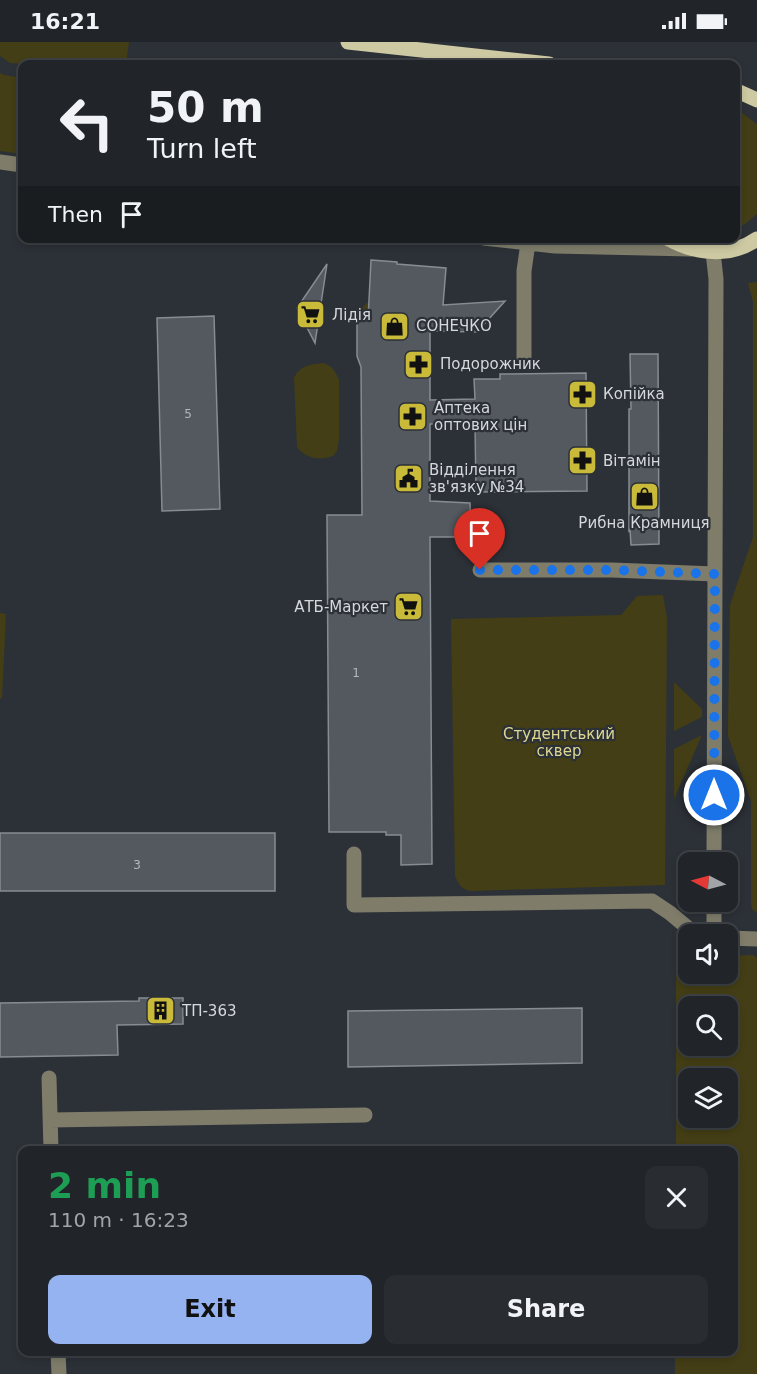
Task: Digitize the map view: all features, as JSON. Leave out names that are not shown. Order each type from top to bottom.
[{"type":"main road","points":[[348,42],[495,60]]},
{"type":"main road","points":[[740,89],[757,89]]},
{"type":"main road","points":[[740,92],[757,100]]},
{"type":"main road","points":[[678,243],[691,249],[713,252],[739,248],[757,238]]},
{"type":"street","points":[[0,162],[18,164]]},
{"type":"street","points":[[524,360],[524,271],[528,243],[555,246],[691,249]]},
{"type":"street","points":[[713,252],[716,279],[714,852]]},
{"type":"street","points":[[480,570],[612,570],[715,574]]},
{"type":"street","points":[[354,854],[354,905],[652,901],[683,924]]},
{"type":"street","points":[[738,938],[757,939]]},
{"type":"street","points":[[49,1078],[51,1146]]},
{"type":"street","points":[[51,1120],[365,1115]]},
{"type":"street","points":[[58,1356],[59,1374]]},
{"type":"green space","points":[[0,42],[129,42],[127,60],[18,60],[18,64],[10,63],[0,56]]},
{"type":"green space","points":[[0,73],[18,77],[18,153],[0,151]]},
{"type":"green space","points":[[740,111],[757,124],[757,214],[740,226]]},
{"type":"green space","points":[[757,282],[757,913],[752,909],[751,904],[751,801],[728,736],[728,727],[730,605],[753,537],[753,302],[748,283]]},
{"type":"green space","points":[[379,293],[372,317],[361,321],[356,319],[359,310]]},
{"type":"green space","points":[[323,363],[333,369],[339,380],[339,439],[337,451],[333,456],[318,458],[304,454],[297,447],[294,378],[302,368]]},
{"type":"green space","name":"Студентський сквер","points":[[663,595],[667,618],[665,885],[470,891],[464,889],[455,876],[451,619],[621,615],[637,596]]},
{"type":"green space","points":[[0,613],[6,614],[2,699],[0,698]]},
{"type":"green space","points":[[674,682],[702,709],[702,717],[674,731]]},
{"type":"green space","points":[[702,735],[674,799],[674,749]]},
{"type":"green space","points":[[753,955],[757,958],[757,1374],[675,1374],[675,1356],[738,1356],[738,1146],[676,1146],[676,957],[678,957],[678,984],[738,984],[738,956]]},
{"type":"building","points":[[371,260],[446,268],[443,305],[505,301],[477,332],[430,331],[430,400],[475,399],[474,379],[500,379],[500,374],[586,373],[587,491],[476,492],[475,424],[430,424],[430,501],[470,503],[471,537],[430,537],[432,864],[401,865],[401,835],[386,835],[386,832],[329,832],[327,515],[362,515],[361,367],[357,356],[357,320],[368,320]]},
{"type":"building","name":"Лідія","points":[[327,264],[315,343],[297,308]]},
{"type":"building","points":[[214,316],[220,509],[162,511],[157,318]]},
{"type":"building","points":[[630,354],[658,354],[659,544],[631,545],[629,531]]},
{"type":"building","points":[[0,833],[275,833],[275,891],[0,891]]},
{"type":"building","points":[[139,998],[183,998],[183,1024],[117,1025],[118,1055],[0,1057],[0,1003],[139,1001]]},
{"type":"building","points":[[582,1008],[582,1063],[348,1067],[348,1011]]},
{"type":"place","name":"Лідія","points":[[311,315]]},
{"type":"place","name":"СОНЕЧКО","points":[[395,326]]},
{"type":"place","name":"Подорожник","points":[[419,364]]},
{"type":"place","name":"Копійка","points":[[582,394]]},
{"type":"place","name":"Аптека оптових цін","points":[[413,417]]},
{"type":"place","name":"Вітамін","points":[[582,461]]},
{"type":"place","name":"Відділення зв'язку №34","points":[[408,479]]},
{"type":"place","name":"Рибна Крамниця","points":[[644,496]]},
{"type":"place","name":"АТБ-Маркет","points":[[409,607]]},
{"type":"place","name":"ТП-363","points":[[161,1011]]},
{"type":"route","points":[[480,570],[612,570],[715,574],[714,795]]}]
